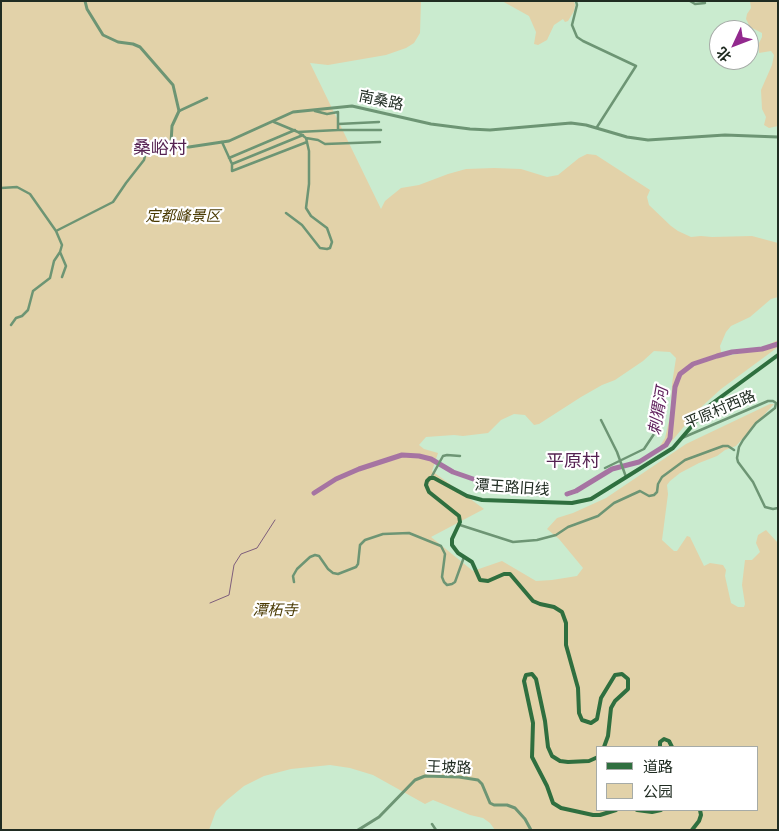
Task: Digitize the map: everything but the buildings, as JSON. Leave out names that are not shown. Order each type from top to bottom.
[{"type":"main road","name":"潭王路旧线","points":[[460,525],[461,520],[458,514],[428,490],[426,482],[430,478],[436,479],[467,496],[482,500],[585,502],[668,452],[710,405],[777,356]]},
{"type":"main road","points":[[460,525],[451,543],[455,551],[474,564],[480,580],[488,581],[504,574],[510,574],[533,600],[554,607],[562,612],[566,623],[566,645],[578,688],[579,713],[582,720],[591,723],[597,719],[601,698],[614,677],[619,673],[627,677],[629,688],[612,706],[608,736],[604,746]]},
{"type":"main road","points":[[596,758],[589,761],[568,762],[560,761],[552,756],[548,747],[545,721],[536,679],[532,674],[526,675],[524,681],[533,723],[532,757],[547,786],[553,803],[561,808],[593,815],[613,811]]},
{"type":"main road","points":[[660,746],[660,742],[664,739],[669,741],[672,746]]},
{"type":"main road","points":[[692,830],[699,821],[700,811]]},
{"type":"street","points":[[56,231],[113,202],[144,160],[151,143],[155,141],[171,143],[172,126],[179,111],[173,85],[140,47],[118,42],[103,35],[87,9],[85,1]]},
{"type":"street","points":[[576,1],[577,5],[572,25],[577,37],[636,66],[597,128]]},
{"type":"street","points":[[690,1],[695,4],[705,3]]},
{"type":"street","points":[[179,111],[207,98]]},
{"type":"street","name":"南桑路","points":[[171,143],[188,147],[229,141],[293,112],[358,106],[449,128],[490,130],[571,123],[627,137],[648,140],[725,135],[778,137]]},
{"type":"street","points":[[314,110],[327,114],[338,112],[338,130]]},
{"type":"street","points":[[274,122],[296,131],[305,138],[309,184],[306,208],[311,216],[329,232],[332,242],[330,248],[327,250],[320,248],[302,225],[286,213]]},
{"type":"street","points":[[338,124],[379,122]]},
{"type":"street","points":[[229,158],[296,131],[381,130]]},
{"type":"street","points":[[222,142],[232,164],[232,171],[305,138]]},
{"type":"street","points":[[232,164],[305,138],[318,140],[325,144],[380,142]]},
{"type":"street","points":[[1,188],[17,187],[30,194],[56,231],[62,246],[54,261],[50,278],[35,289],[28,310],[22,316],[16,318],[11,325]]},
{"type":"street","points":[[60,252],[66,266],[62,277]]},
{"type":"street","points":[[606,468],[644,449],[656,431],[659,399]]},
{"type":"street","name":"平原村西路","points":[[681,439],[768,401],[776,403],[774,408],[756,423],[746,435],[739,447],[737,458],[753,482],[765,507],[769,509],[778,508]]},
{"type":"street","points":[[601,420],[617,452],[626,477]]},
{"type":"street","points":[[460,525],[513,542],[536,540],[556,535],[568,527],[598,516],[614,503],[640,491],[646,496],[654,495],[657,492],[658,484],[662,477],[685,460],[724,446],[734,450]]},
{"type":"street","points":[[432,476],[443,456],[460,456]]},
{"type":"street","points":[[294,582],[293,576],[297,569],[315,555],[319,556],[333,573],[338,574],[356,567],[360,546],[365,540],[383,534],[409,533],[441,546],[445,554],[442,578],[447,585],[455,582],[464,557]]},
{"type":"street","name":"王坡路","points":[[358,830],[379,817],[401,792],[415,780],[424,776],[440,776],[478,780],[482,784],[490,803],[496,806],[507,805],[515,808],[525,819],[531,830]]},
{"type":"street","points":[[432,824],[436,830]]},
{"type":"green space","points":[[1,1],[421,1],[420,33],[414,43],[406,48],[386,55],[328,65],[310,63],[381,209],[385,201],[401,188],[419,185],[466,169],[521,169],[547,177],[558,175],[587,154],[596,155],[650,190],[647,197],[649,205],[678,231],[691,237],[752,236],[778,243],[778,297],[771,299],[750,317],[731,326],[720,346],[722,357],[757,350],[778,340],[778,347],[721,389],[697,411],[666,448],[662,449],[660,446],[665,438],[671,412],[672,384],[676,358],[670,352],[654,351],[615,380],[581,397],[539,424],[534,425],[525,415],[514,414],[501,420],[488,433],[426,437],[419,445],[424,449],[438,453],[432,471],[484,509],[431,537],[473,571],[502,561],[536,581],[552,580],[577,576],[583,568],[559,539],[547,529],[557,518],[606,498],[686,444],[770,404],[774,404],[736,446],[680,473],[670,481],[667,485],[668,494],[662,540],[674,551],[677,551],[687,536],[690,537],[704,566],[710,563],[723,565],[726,570],[725,576],[731,603],[738,607],[744,607],[745,604],[742,585],[745,560],[752,560],[760,552],[756,543],[758,535],[766,530],[778,543],[778,830],[495,830],[483,818],[470,815],[433,800],[425,804],[373,775],[350,768],[330,765],[291,769],[264,776],[244,786],[216,811],[209,830],[1,830]]},
{"type":"green space","points":[[502,1],[574,1],[575,5],[568,21],[565,22],[563,19],[554,25],[547,40],[538,45],[534,44],[536,32],[529,16]]},
{"type":"green space","points":[[750,1],[778,1],[778,126],[769,128],[764,125],[766,117],[762,109],[761,90],[772,65],[774,55],[771,51],[759,53],[762,33],[759,32],[759,20],[746,19],[751,8]]},
{"type":"waterway","name":"刺猬河","points":[[567,494],[576,491],[612,469],[639,462],[666,445],[670,438],[675,387],[680,374],[693,364],[732,352],[762,349],[778,344]]},
{"type":"waterway","name":"刺猬河","points":[[314,493],[336,479],[359,469],[402,455],[431,459],[453,472],[503,489],[518,490]]},
{"type":"waterway","points":[[210,603],[229,595],[234,565],[241,554],[257,548],[275,520]]},
{"type":"district","name":"桑峪村","points":[[160,149]]},
{"type":"district","name":"平原村","points":[[573,462]]},
{"type":"park label","name":"定都峰景区","points":[[183,217]]},
{"type":"park label","name":"潭柘寺","points":[[275,611]]}]
